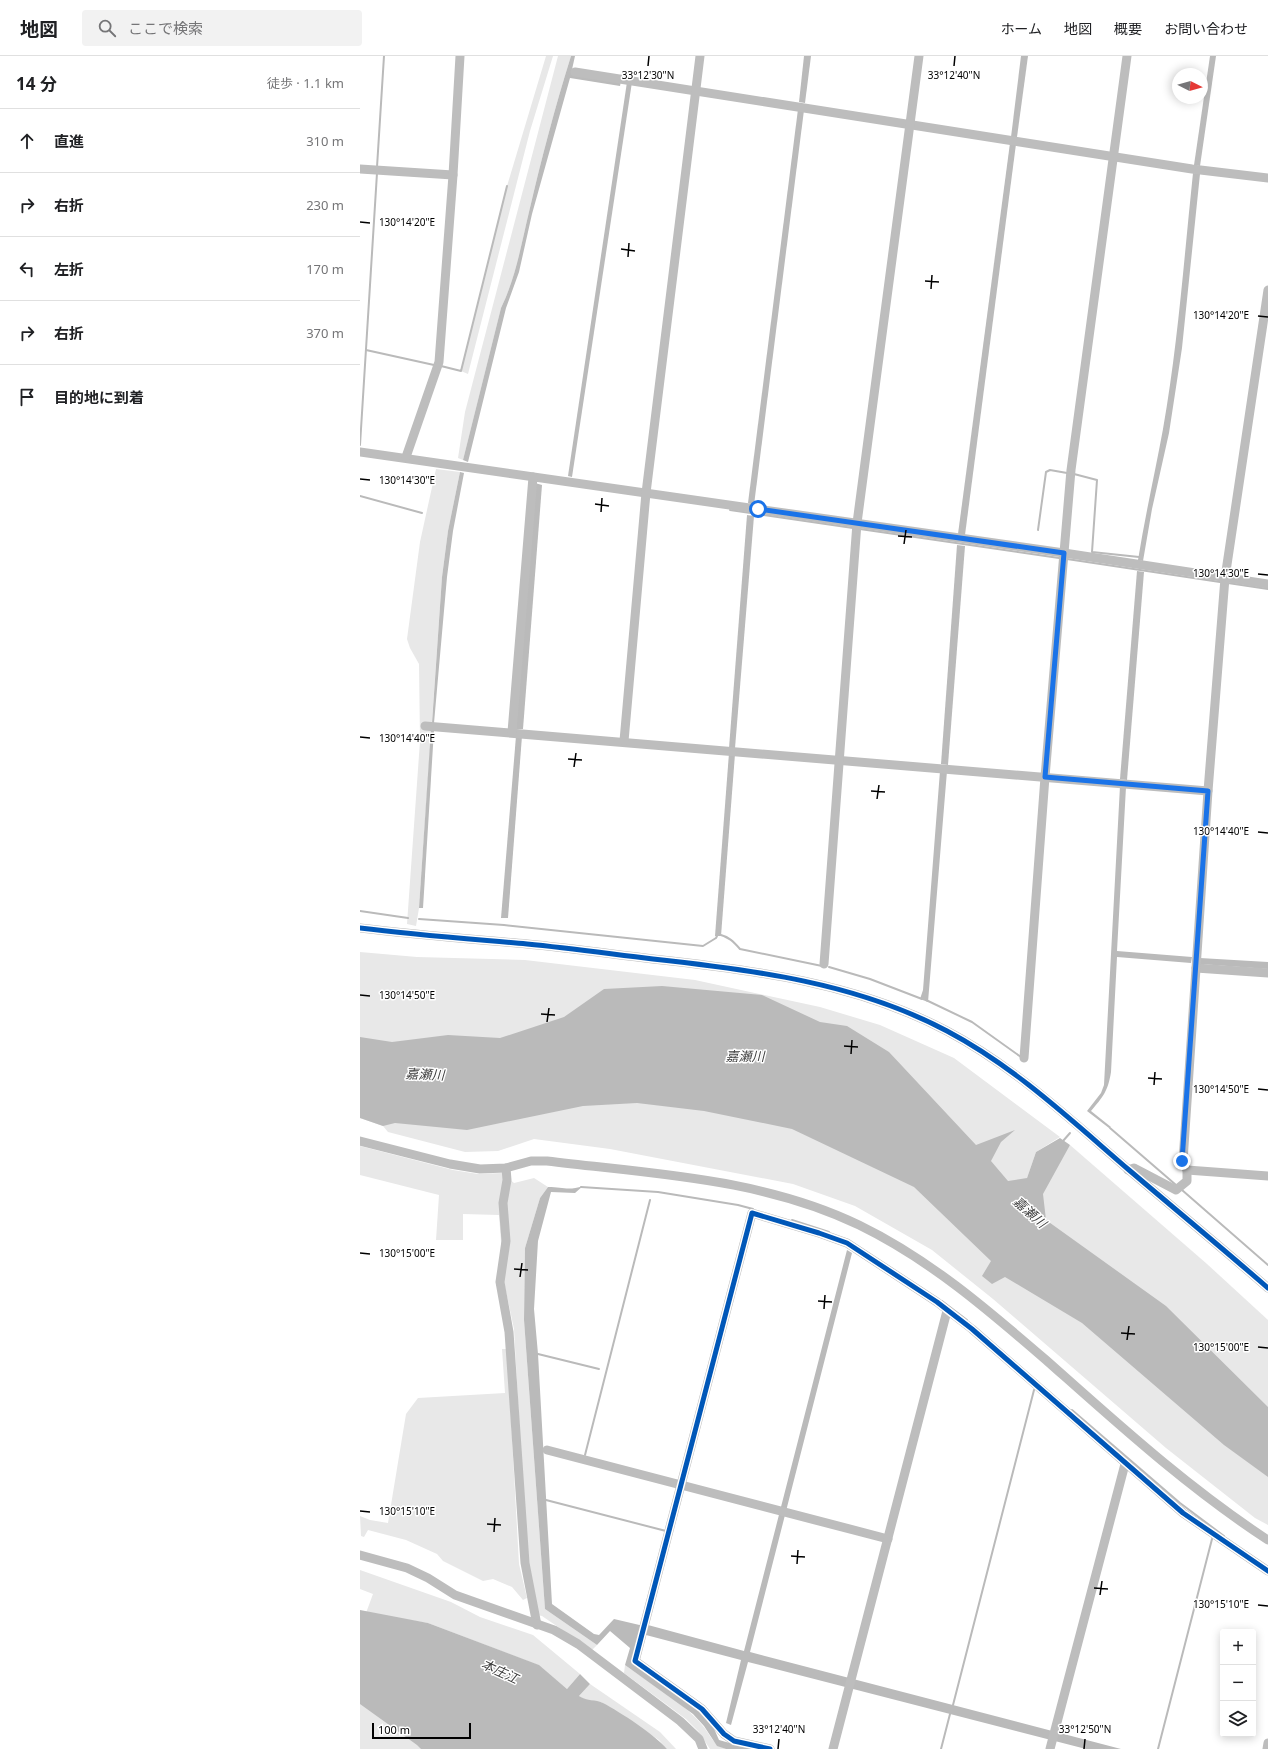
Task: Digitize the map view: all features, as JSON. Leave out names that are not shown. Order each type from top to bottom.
[{"type":"street","points":[[406,457],[439,362],[460,56]]},
{"type":"street","points":[[624,741],[646,493],[700,56]]},
{"type":"street","points":[[824,964],[857,523],[919,56]]},
{"type":"street","points":[[1024,1058],[1045,777],[1074,447],[1127,56]]},
{"type":"street","points":[[575,72],[1113,155],[1192,169],[1268,178]]},
{"type":"street","points":[[360,169],[453,175]]},
{"type":"street","points":[[1128,1170],[1134,1168],[1176,1190],[1187,1181],[1187,1170],[1182,1161],[1208,791],[1225,578],[1268,290]]},
{"type":"street","points":[[360,452],[406,457],[468,468],[1064,553],[1268,584]]},
{"type":"street","points":[[512,732],[533,477]]},
{"type":"street","points":[[425,726],[624,741],[1208,791]]},
{"type":"street","points":[[360,928],[413,935],[530,945],[692,963],[795,979],[855,993],[886,1004],[922,1019],[974,1047],[1019,1078],[1063,1113],[1268,1288]]},
{"type":"street","points":[[1196,968],[1268,973]]},
{"type":"street","points":[[360,1141],[450,1164],[480,1169],[506,1168],[531,1161],[547,1161],[707,1180],[790,1198],[858,1225],[898,1246],[961,1288],[1137,1440],[1194,1487],[1268,1540]]},
{"type":"street","points":[[506,1168],[507,1180],[503,1203],[506,1241],[500,1282],[509,1332],[525,1563],[537,1625]]},
{"type":"street","points":[[1187,1170],[1268,1176]]},
{"type":"street","points":[[770,1749],[734,1741],[724,1734],[702,1709],[635,1661],[752,1213],[847,1243],[937,1302],[972,1329],[1183,1513],[1268,1571]]},
{"type":"street","points":[[833,1749],[947,1310]]},
{"type":"street","points":[[547,1450],[888,1539]]},
{"type":"street","points":[[1051,1746],[1125,1464]]},
{"type":"street","points":[[360,1555],[407,1568],[428,1578],[455,1595],[554,1630],[578,1644],[680,1721],[699,1739],[703,1749]]},
{"type":"street","points":[[1266,1749],[1268,1743]]},
{"type":"shaded area","points":[[546,56],[553,56],[530,131],[468,374],[461,371],[507,186]]},
{"type":"shaded area","points":[[558,56],[571,56],[543,153],[521,249],[511,285],[501,308],[463,460],[458,458],[465,412]]},
{"type":"shaded area","points":[[436,469],[460,472],[448,531],[442,577],[419,908],[416,926],[407,924],[420,741],[419,664],[407,639],[420,542]]},
{"type":"shaded area","points":[[360,952],[417,957],[525,960],[695,980],[820,1007],[880,1025],[954,1058],[1060,1137],[1036,1152],[1027,1178],[1008,1191],[974,1153],[564,1035],[360,1058]]},
{"type":"shaded area","points":[[762,1057],[1011,1266],[1268,1467],[1268,1525],[1255,1518],[1166,1448],[993,1299],[932,1250],[855,1206],[793,1184],[610,1149],[534,1139],[498,1151],[465,1152],[388,1132],[383,1126],[360,1118],[360,1109]]},
{"type":"shaded area","points":[[1070,1145],[1207,1264],[1268,1320],[1268,1416],[1035,1218],[1037,1197],[1060,1155]]},
{"type":"shaded area","points":[[360,1146],[453,1170],[478,1174],[502,1173],[514,1183],[534,1178],[548,1187],[540,1198],[525,1248],[524,1320],[545,1609],[597,1645],[592,1650],[542,1616],[537,1615],[527,1561],[514,1329],[504,1282],[499,1215],[463,1214],[463,1240],[436,1240],[439,1195],[360,1175]]},
{"type":"shaded area","points":[[502,1349],[507,1349],[519,1564],[527,1598],[523,1600],[512,1587],[493,1579],[483,1581],[443,1561],[437,1554],[406,1540],[368,1530],[364,1537],[361,1536],[360,1516],[370,1520],[388,1523],[406,1414],[418,1398],[505,1393]]},
{"type":"shaded area","points":[[360,1570],[451,1602],[480,1617],[533,1635],[580,1674],[567,1689],[538,1665],[428,1623],[366,1613],[373,1594],[360,1589]]},
{"type":"shaded area","points":[[625,1665],[687,1710],[696,1718],[718,1745],[726,1749],[710,1749],[698,1731],[686,1719],[624,1673]]},
{"type":"shaded area","points":[[590,1684],[660,1732],[676,1749],[667,1749],[659,1740],[601,1702],[586,1700],[579,1696]]},
{"type":"shaded area","points":[[360,1688],[425,1749],[360,1749]]},
{"type":"water","points":[[571,56],[575,56],[571,74],[621,81],[620,86],[570,78],[532,214],[519,272],[506,308],[468,462],[463,460],[501,308],[511,285],[521,249],[543,153]]},
{"type":"water","points":[[804,56],[811,56],[805,103],[799,102]]},
{"type":"water","points":[[1021,56],[1028,56],[1017,137],[1011,137]]},
{"type":"water","points":[[1210,56],[1216,56],[1200,166],[1194,165],[1203,104],[1208,104],[1208,70]]},
{"type":"water","points":[[627,82],[632,82],[572,477],[568,476]]},
{"type":"water","points":[[798,109],[804,110],[754,505],[748,503]]},
{"type":"water","points":[[1010,143],[1016,144],[965,535],[958,534]]},
{"type":"water","points":[[1193,173],[1200,174],[1182,348],[1169,433],[1152,509],[1143,561],[1138,560],[1168,397],[1177,333]]},
{"type":"water","points":[[460,472],[464,473],[453,531],[447,577],[434,723],[432,723],[442,577],[448,531]]},
{"type":"water","points":[[535,483],[542,485],[523,729],[516,729]]},
{"type":"water","points":[[747,515],[754,516],[735,748],[729,748]]},
{"type":"water","points":[[957,545],[965,546],[948,765],[941,764]]},
{"type":"water","points":[[1137,571],[1144,572],[1127,780],[1120,779]]},
{"type":"water","points":[[431,729],[434,730],[423,908],[419,908]]},
{"type":"water","points":[[516,736],[522,736],[508,918],[501,918]]},
{"type":"water","points":[[729,753],[735,754],[721,936],[715,936]]},
{"type":"water","points":[[940,771],[947,771],[928,1002],[920,999],[923,990]]},
{"type":"water","points":[[1120,786],[1126,787],[1117,951],[1192,957],[1191,963],[1117,957],[1111,1072],[1104,1093],[1099,1102],[1091,1111],[1111,1127],[1109,1128],[1087,1111],[1101,1093],[1104,1085]]},
{"type":"water","points":[[1200,958],[1268,962],[1268,969],[1200,964]]},
{"type":"water","name":"嘉瀬川","points":[[662,986],[762,995],[820,1022],[847,1026],[889,1052],[976,1145],[1015,1130],[1001,1142],[991,1161],[1008,1181],[1027,1178],[1036,1152],[1060,1138],[1070,1145],[1043,1194],[1046,1220],[1166,1306],[1268,1407],[1268,1477],[1224,1445],[1082,1323],[1005,1277],[992,1284],[982,1276],[991,1261],[914,1187],[792,1129],[704,1111],[637,1103],[583,1106],[467,1130],[395,1123],[383,1126],[360,1118],[360,1037],[392,1042],[448,1035],[500,1038],[564,1017],[604,989]]},
{"type":"water","points":[[583,1186],[575,1193],[551,1192],[538,1241],[534,1309],[538,1354],[552,1604],[594,1634],[599,1635],[614,1619],[648,1627],[648,1625],[744,1651],[847,1250],[852,1253],[750,1652],[1121,1749],[1086,1749],[748,1662],[731,1725],[726,1723],[741,1660],[646,1635],[631,1661],[696,1709],[712,1724],[719,1740],[751,1749],[726,1749],[717,1746],[704,1726],[693,1714],[625,1665],[630,1648],[610,1631],[597,1645],[545,1609],[524,1320],[525,1248],[540,1198],[548,1187],[569,1189]]},
{"type":"water","name":"本庄江","points":[[360,1610],[428,1623],[539,1665],[567,1689],[580,1674],[590,1684],[579,1696],[603,1703],[618,1712],[646,1730],[667,1749],[421,1749],[360,1704]]},
{"type":"waterway","points":[[377,167],[384,56]]},
{"type":"waterway","points":[[360,445],[377,173]]},
{"type":"waterway","points":[[441,366],[461,371],[507,186]]},
{"type":"waterway","points":[[366,350],[434,365]]},
{"type":"waterway","points":[[1038,530],[1046,472],[1050,470],[1067,473]]},
{"type":"waterway","points":[[1074,474],[1097,480],[1092,552],[1139,557]]},
{"type":"waterway","points":[[360,496],[422,513]]},
{"type":"waterway","points":[[730,510],[853,528]]},
{"type":"waterway","points":[[860,529],[1059,558]]},
{"type":"waterway","points":[[1067,559],[1220,582]]},
{"type":"waterway","points":[[1228,583],[1268,589]]},
{"type":"waterway","points":[[360,911],[408,918]]},
{"type":"waterway","points":[[419,919],[504,925],[703,946],[716,938],[718,934],[725,936],[740,949],[822,966]]},
{"type":"waterway","points":[[829,967],[870,979],[922,999]]},
{"type":"waterway","points":[[926,1000],[972,1022],[1021,1057]]},
{"type":"waterway","points":[[1110,1128],[1176,1185]]},
{"type":"waterway","points":[[1063,1141],[1070,1133]]},
{"type":"waterway","points":[[581,1187],[658,1192],[738,1205],[753,1209]]},
{"type":"waterway","points":[[1182,1190],[1268,1265]]},
{"type":"waterway","points":[[585,1455],[650,1200]]},
{"type":"waterway","points":[[792,1220],[829,1232]]},
{"type":"waterway","points":[[942,1301],[967,1320]]},
{"type":"waterway","points":[[538,1354],[599,1369]]},
{"type":"waterway","points":[[953,1705],[1034,1390]]},
{"type":"waterway","points":[[1072,1410],[1180,1503],[1224,1536]]},
{"type":"waterway","points":[[546,1500],[666,1531]]},
{"type":"waterway","points":[[1158,1749],[1212,1539]]},
{"type":"waterway","points":[[941,1749],[950,1714]]},
{"type":"cycle path","points":[[360,928],[558,947],[729,968],[804,981],[841,990],[877,1001],[913,1015],[972,1045],[1042,1095],[1268,1288]]},
{"type":"cycle path","points":[[770,1749],[734,1741],[724,1734],[702,1709],[635,1661],[752,1213],[847,1243],[937,1302],[972,1329],[1183,1513],[1268,1571]]},
{"type":"route","points":[[758,509],[1064,553],[1045,777],[1208,791],[1182,1161]]}]
